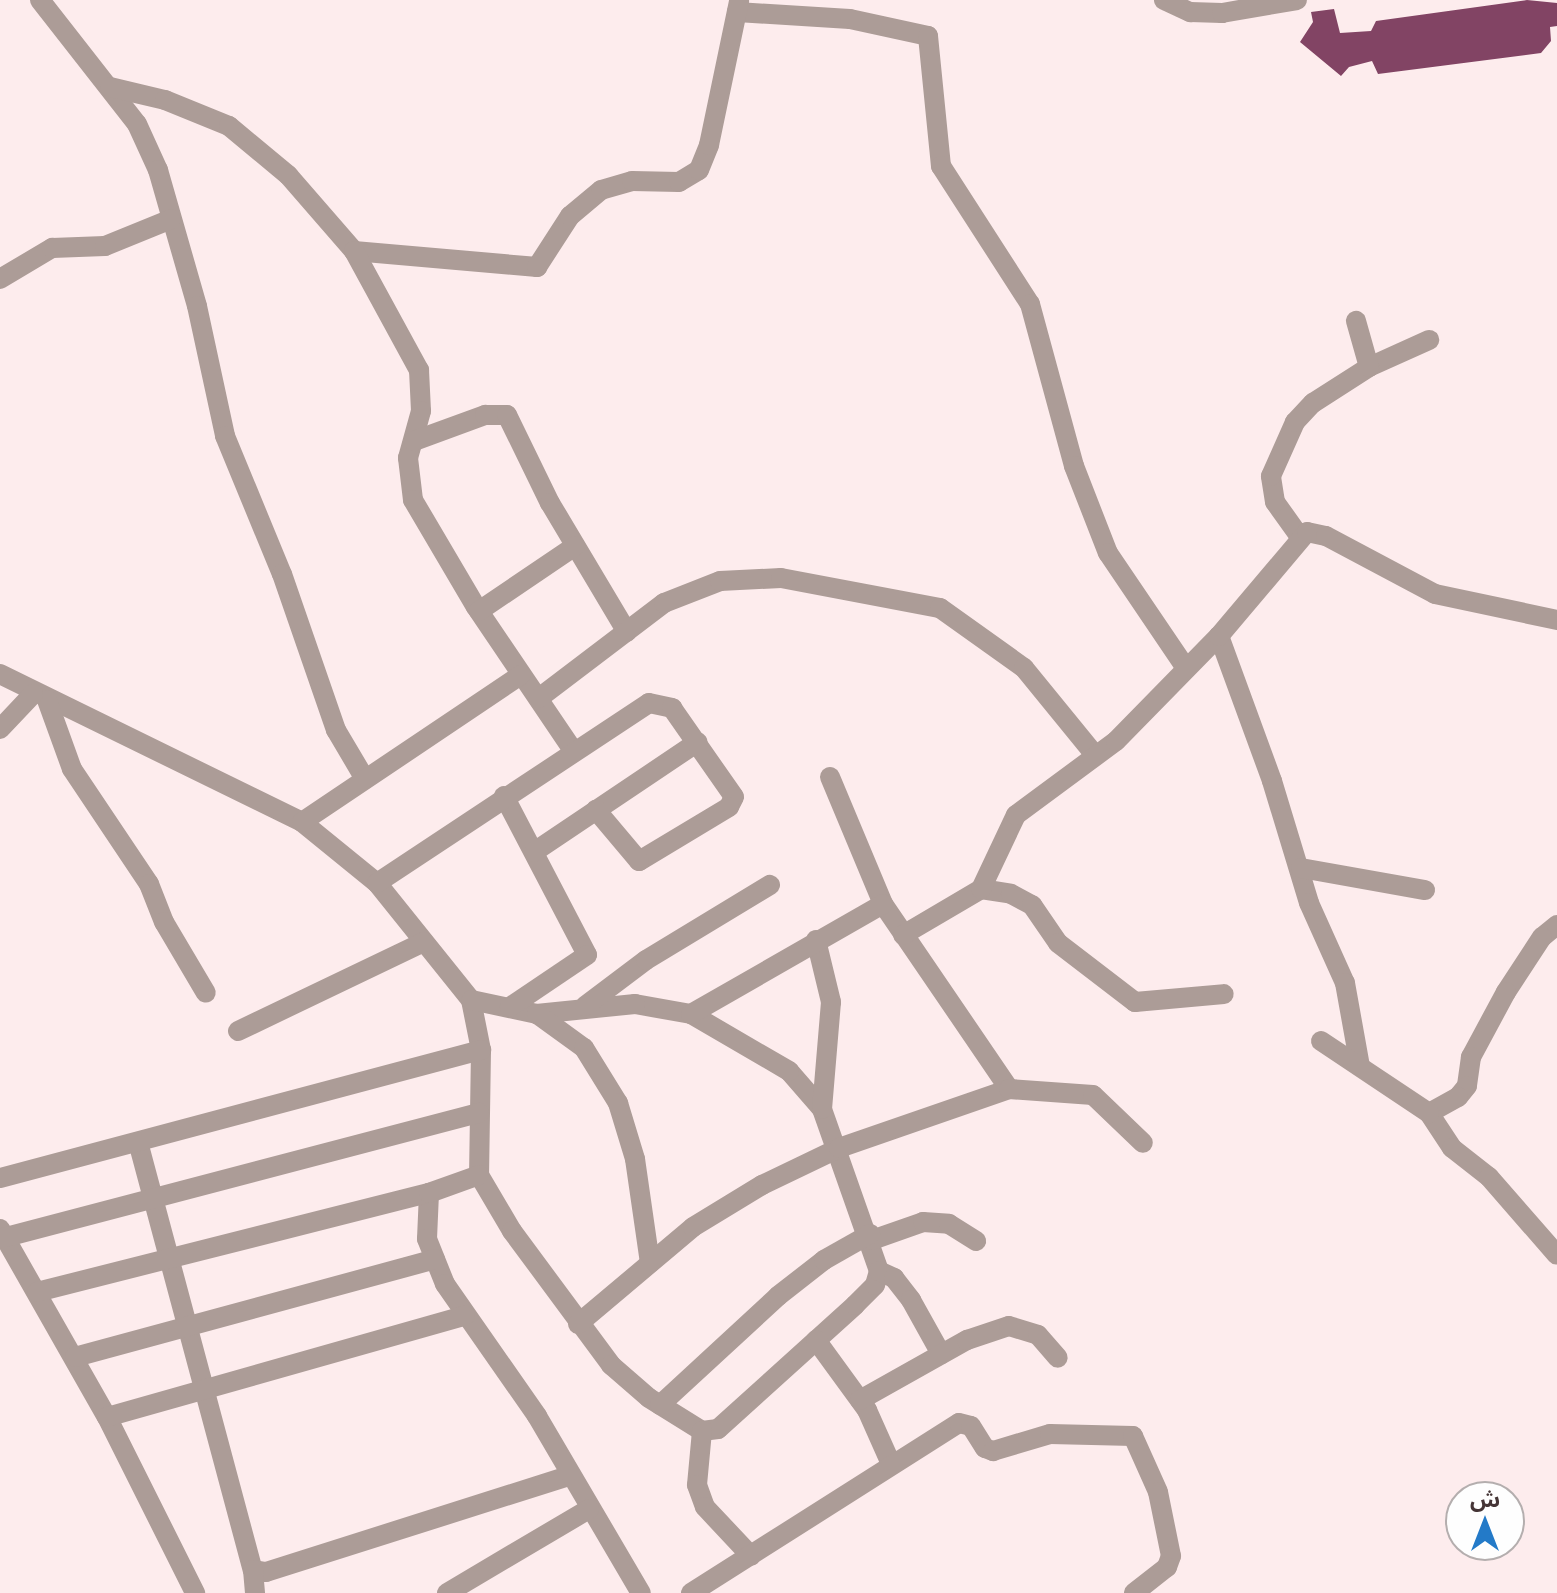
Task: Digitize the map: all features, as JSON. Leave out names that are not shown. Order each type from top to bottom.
[{"type":"street","points":[[40,0],[137,124],[158,170],[225,436],[282,574],[336,730],[365,779]]},
{"type":"street","points":[[1164,0],[1190,12],[1222,13],[1297,0]]},
{"type":"street","points":[[354,251],[541,266],[570,216],[601,190],[632,181],[691,179],[709,145],[738,6],[850,19],[928,36],[941,166],[1030,304],[1074,466],[1108,553],[1186,668]]},
{"type":"street","points":[[110,87],[165,100],[229,126],[288,175],[354,251],[419,370],[421,411],[408,467],[413,500],[479,611],[572,749]]},
{"type":"street","points":[[0,279],[52,248],[105,246],[171,219]]},
{"type":"street","points":[[1356,321],[1369,367]]},
{"type":"street","points":[[1300,537],[1271,491],[1283,443],[1313,403],[1369,367],[1429,340]]},
{"type":"street","points":[[414,441],[485,415],[507,415],[575,546],[627,632]]},
{"type":"street","points":[[903,935],[981,889],[1012,820],[1116,741],[1219,636],[1307,532],[1326,536],[1435,594],[1557,620]]},
{"type":"street","points":[[479,611],[575,546]]},
{"type":"street","points":[[539,698],[664,603],[692,590],[749,578],[825,583],[919,600],[940,608],[1024,668],[1095,755]]},
{"type":"street","points":[[1219,636],[1301,868],[1309,903],[1345,983],[1360,1066]]},
{"type":"street","points":[[0,674],[40,697],[302,822],[377,883],[471,1000],[481,1050],[479,1175],[578,1324],[611,1365],[660,1405],[702,1431],[718,1429],[875,1285],[879,1271],[871,1237],[822,1109],[789,1071],[691,1014],[635,1004],[585,1006],[537,1014]]},
{"type":"street","points":[[302,822],[521,675]]},
{"type":"street","points":[[0,729],[40,697]]},
{"type":"street","points":[[40,697],[72,769],[149,884],[164,922],[206,993]]},
{"type":"street","points":[[377,883],[629,712],[657,702],[672,708],[733,793],[729,807],[639,861],[596,810]]},
{"type":"street","points":[[534,852],[698,742]]},
{"type":"street","points":[[830,777],[883,904],[1009,1089]]},
{"type":"street","points":[[504,796],[584,939],[587,955],[510,1007]]},
{"type":"street","points":[[1301,868],[1425,890]]},
{"type":"street","points":[[585,1006],[646,960],[770,885]]},
{"type":"street","points":[[981,889],[1011,894],[1032,905],[1058,943],[1135,1002],[1224,994]]},
{"type":"street","points":[[691,1014],[883,904]]},
{"type":"street","points":[[1429,1113],[1467,1086],[1471,1057],[1506,992],[1542,937],[1557,925]]},
{"type":"street","points":[[816,940],[831,1002],[822,1109]]},
{"type":"street","points":[[238,1031],[424,942]]},
{"type":"street","points":[[471,1000],[537,1014],[584,1048],[618,1103],[635,1159],[650,1263]]},
{"type":"street","points":[[1321,1041],[1429,1113],[1452,1148],[1489,1177],[1557,1255]]},
{"type":"street","points":[[0,1178],[481,1050]]},
{"type":"street","points":[[578,1324],[693,1227],[839,1148],[1009,1089],[1093,1095],[1143,1143]]},
{"type":"street","points":[[195,1593],[75,1357],[1,1234],[153,1199],[479,1113]]},
{"type":"street","points":[[138,1142],[184,1324],[253,1570],[255,1593]]},
{"type":"street","points":[[37,1292],[429,1193],[479,1175]]},
{"type":"street","points":[[429,1193],[427,1239],[465,1316],[537,1416],[568,1476],[641,1593]]},
{"type":"street","points":[[660,1405],[778,1296],[824,1260],[871,1237],[923,1222],[949,1224],[976,1241]]},
{"type":"street","points":[[75,1357],[184,1324],[435,1259]]},
{"type":"street","points":[[879,1271],[894,1278],[911,1300],[941,1354]]},
{"type":"street","points":[[107,1417],[203,1394],[465,1316]]},
{"type":"street","points":[[860,1400],[967,1340],[1018,1326],[1038,1335],[1058,1358]]},
{"type":"street","points":[[816,1340],[860,1400],[891,1464]]},
{"type":"street","points":[[691,1593],[959,1423],[971,1426],[993,1451],[1050,1434],[1127,1433],[1158,1492],[1171,1556],[1167,1567],[1134,1593]]},
{"type":"street","points":[[702,1431],[697,1485],[705,1507],[751,1556]]},
{"type":"street","points":[[253,1570],[266,1572],[568,1476]]},
{"type":"street","points":[[447,1593],[589,1509]]},
{"type":"building","points":[[1527,0],[1557,3],[1557,26],[1550,27],[1551,41],[1541,53],[1378,74],[1372,61],[1349,67],[1341,76],[1300,42],[1313,22],[1311,12],[1334,9],[1340,33],[1371,31],[1376,21]]}]
